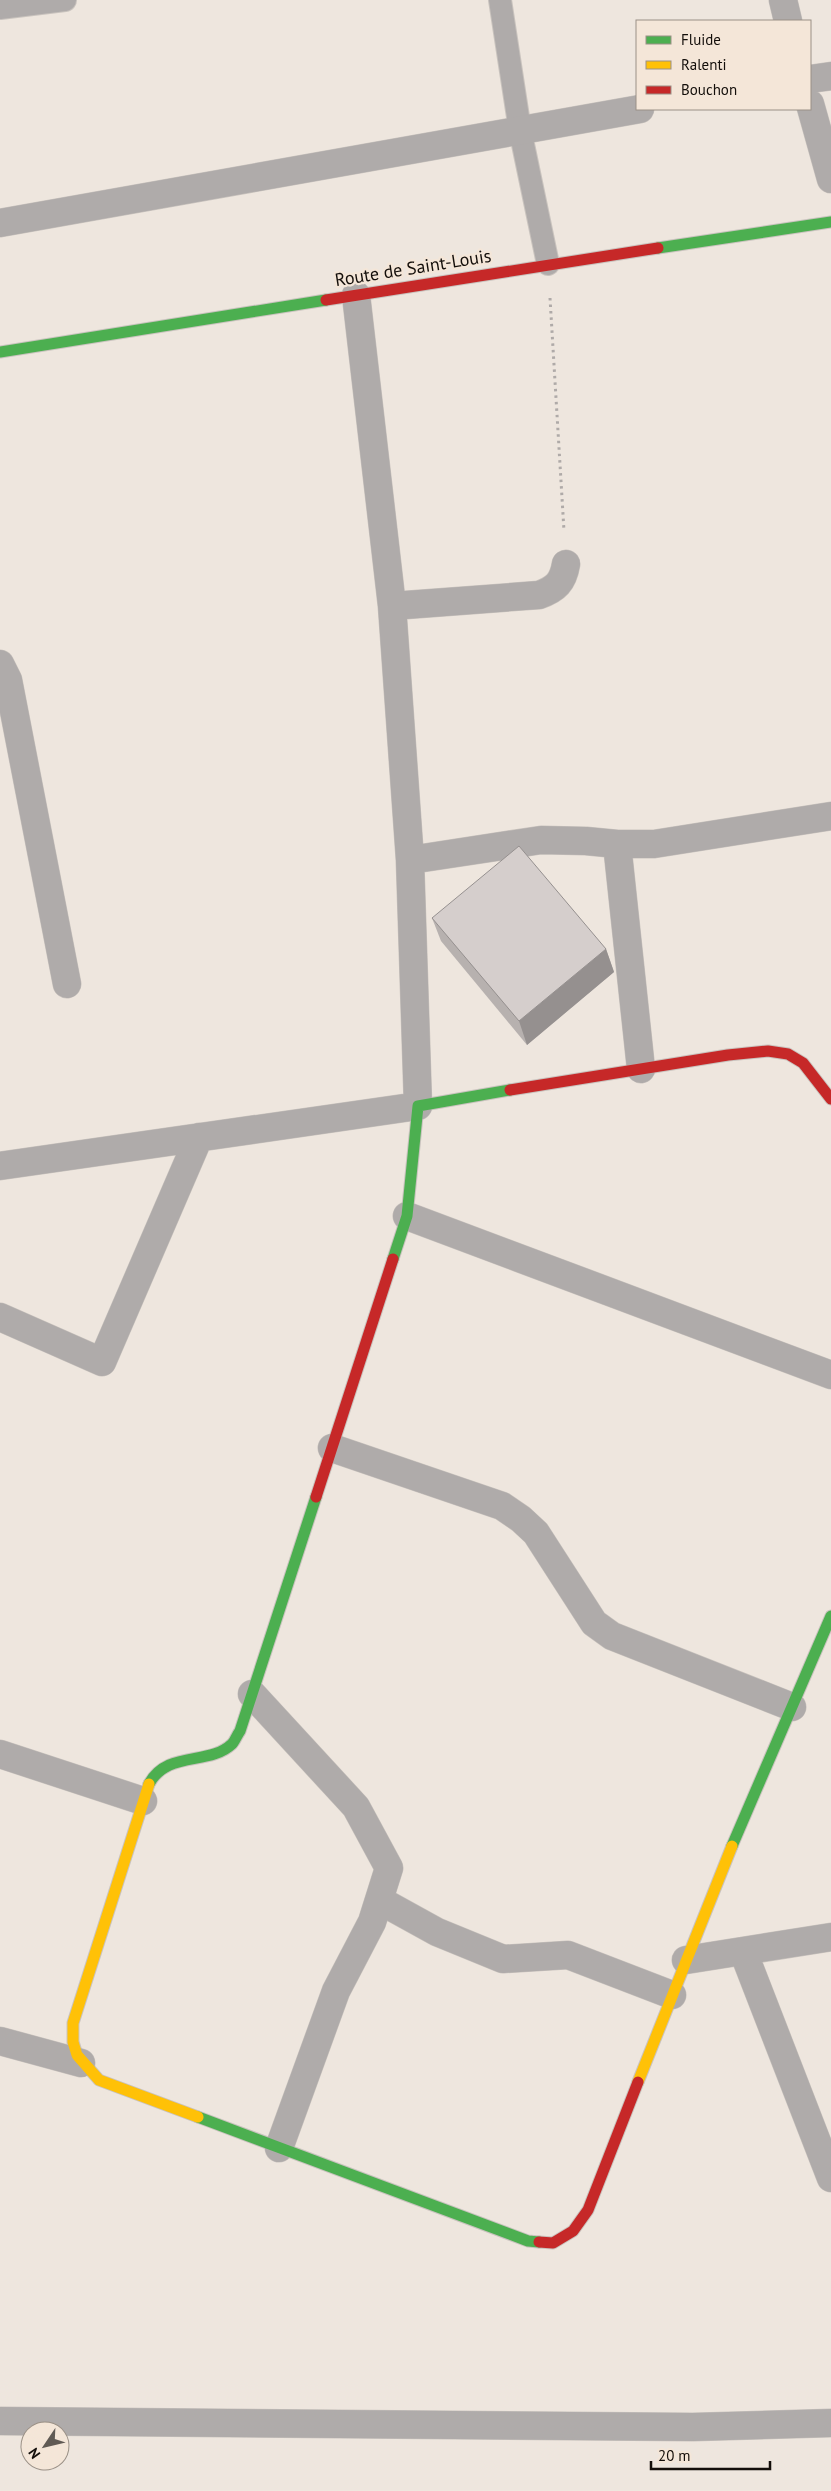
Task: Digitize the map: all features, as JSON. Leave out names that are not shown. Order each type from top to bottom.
[{"type":"main road","name":"Route de Saint-Louis","points":[[0,352],[548,264],[831,222]]},
{"type":"main road","points":[[831,1099],[815,1075],[798,1059],[780,1052],[748,1053],[640,1069],[418,1106],[407,1216],[240,1731],[232,1744],[220,1752],[178,1761],[160,1770],[150,1782],[73,2023],[72,2044],[81,2062],[99,2080],[528,2241],[553,2243],[573,2231],[588,2210],[686,1960],[831,1616]]},
{"type":"street","points":[[783,0],[788,20]]},
{"type":"street","points":[[811,79],[831,76]]},
{"type":"street","points":[[811,108],[831,179]]},
{"type":"street","points":[[0,223],[636,110]]},
{"type":"street","points":[[0,1166],[418,1106],[410,860],[392,606],[356,295]]},
{"type":"street","points":[[392,606],[539,595],[554,590],[564,578],[566,564]]},
{"type":"street","points":[[0,664],[8,680],[67,984]]},
{"type":"street","points":[[410,860],[540,840],[586,840],[617,844],[654,844],[831,816]]},
{"type":"street","points":[[617,844],[640,1069]]},
{"type":"street","points":[[0,1317],[102,1362],[198,1137]]},
{"type":"street","points":[[407,1216],[831,1375]]},
{"type":"street","points":[[332,1448],[502,1506],[521,1519],[536,1533],[594,1622],[612,1636],[792,1707]]},
{"type":"street","points":[[252,1694],[356,1807],[389,1868],[372,1922],[336,1991],[279,2148]]},
{"type":"street","points":[[0,1754],[144,1802]]},
{"type":"street","points":[[379,1900],[437,1932],[503,1959],[568,1955],[672,1995]]},
{"type":"street","points":[[686,1960],[831,1937]]},
{"type":"street","points":[[744,1951],[831,2178]]},
{"type":"street","points":[[0,2040],[81,2062]]},
{"type":"street","points":[[0,2421],[693,2427],[831,2423]]},
{"type":"lane","points":[[0,8],[65,0]]},
{"type":"lane","points":[[500,0],[520,130],[548,264]]},
{"type":"path","points":[[548,264],[566,564]]},
{"type":"building","points":[[519,846],[606,949],[519,1021],[432,918]]},
{"type":"traffic: fast","points":[[658,248],[831,222]]},
{"type":"traffic: fast","points":[[0,352],[326,300]]},
{"type":"traffic: fast","points":[[393,1259],[407,1216],[418,1106],[510,1090]]},
{"type":"traffic: fast","points":[[149,1784],[157,1773],[166,1766],[223,1751],[235,1740],[240,1731],[316,1497]]},
{"type":"traffic: fast","points":[[732,1846],[831,1616]]},
{"type":"traffic: fast","points":[[198,2117],[528,2241],[539,2242]]},
{"type":"traffic: slow","points":[[149,1784],[73,2023],[73,2042],[77,2055],[99,2080],[198,2117]]},
{"type":"traffic: slow","points":[[638,2082],[732,1846]]},
{"type":"traffic: jam","points":[[326,300],[658,248]]},
{"type":"traffic: jam","points":[[510,1090],[728,1055],[768,1051],[788,1054],[803,1063],[831,1099]]},
{"type":"traffic: jam","points":[[316,1497],[393,1259]]},
{"type":"traffic: jam","points":[[539,2242],[553,2243],[573,2231],[588,2210],[638,2082]]}]
